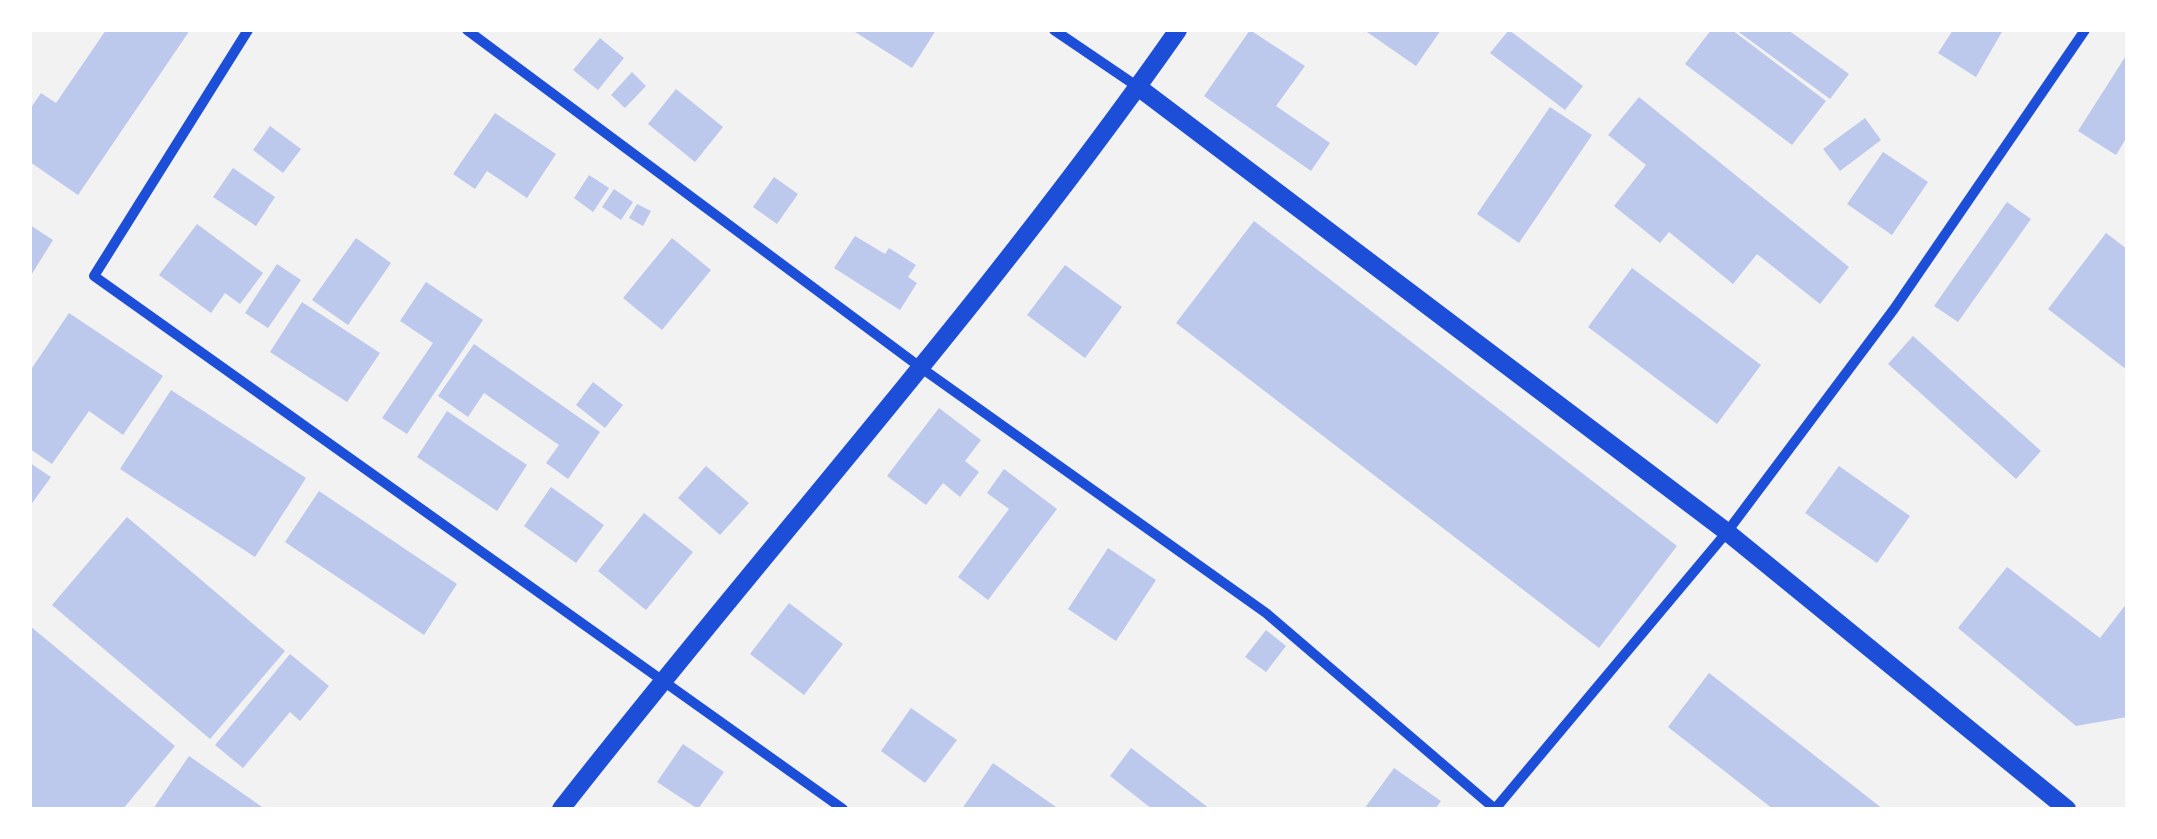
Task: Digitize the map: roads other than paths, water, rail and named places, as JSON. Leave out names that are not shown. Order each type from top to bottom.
[{"type":"street","points":[[248,30],[94,276],[843,809]]},
{"type":"street","points":[[466,30],[920,368],[1266,614],[1495,809],[1727,532],[1894,309],[2084,30]]},
{"type":"street","points":[[1054,30],[1138,87],[1727,532],[2067,809]]},
{"type":"street","points":[[561,809],[663,678],[810,506],[920,368],[1178,30]]}]
